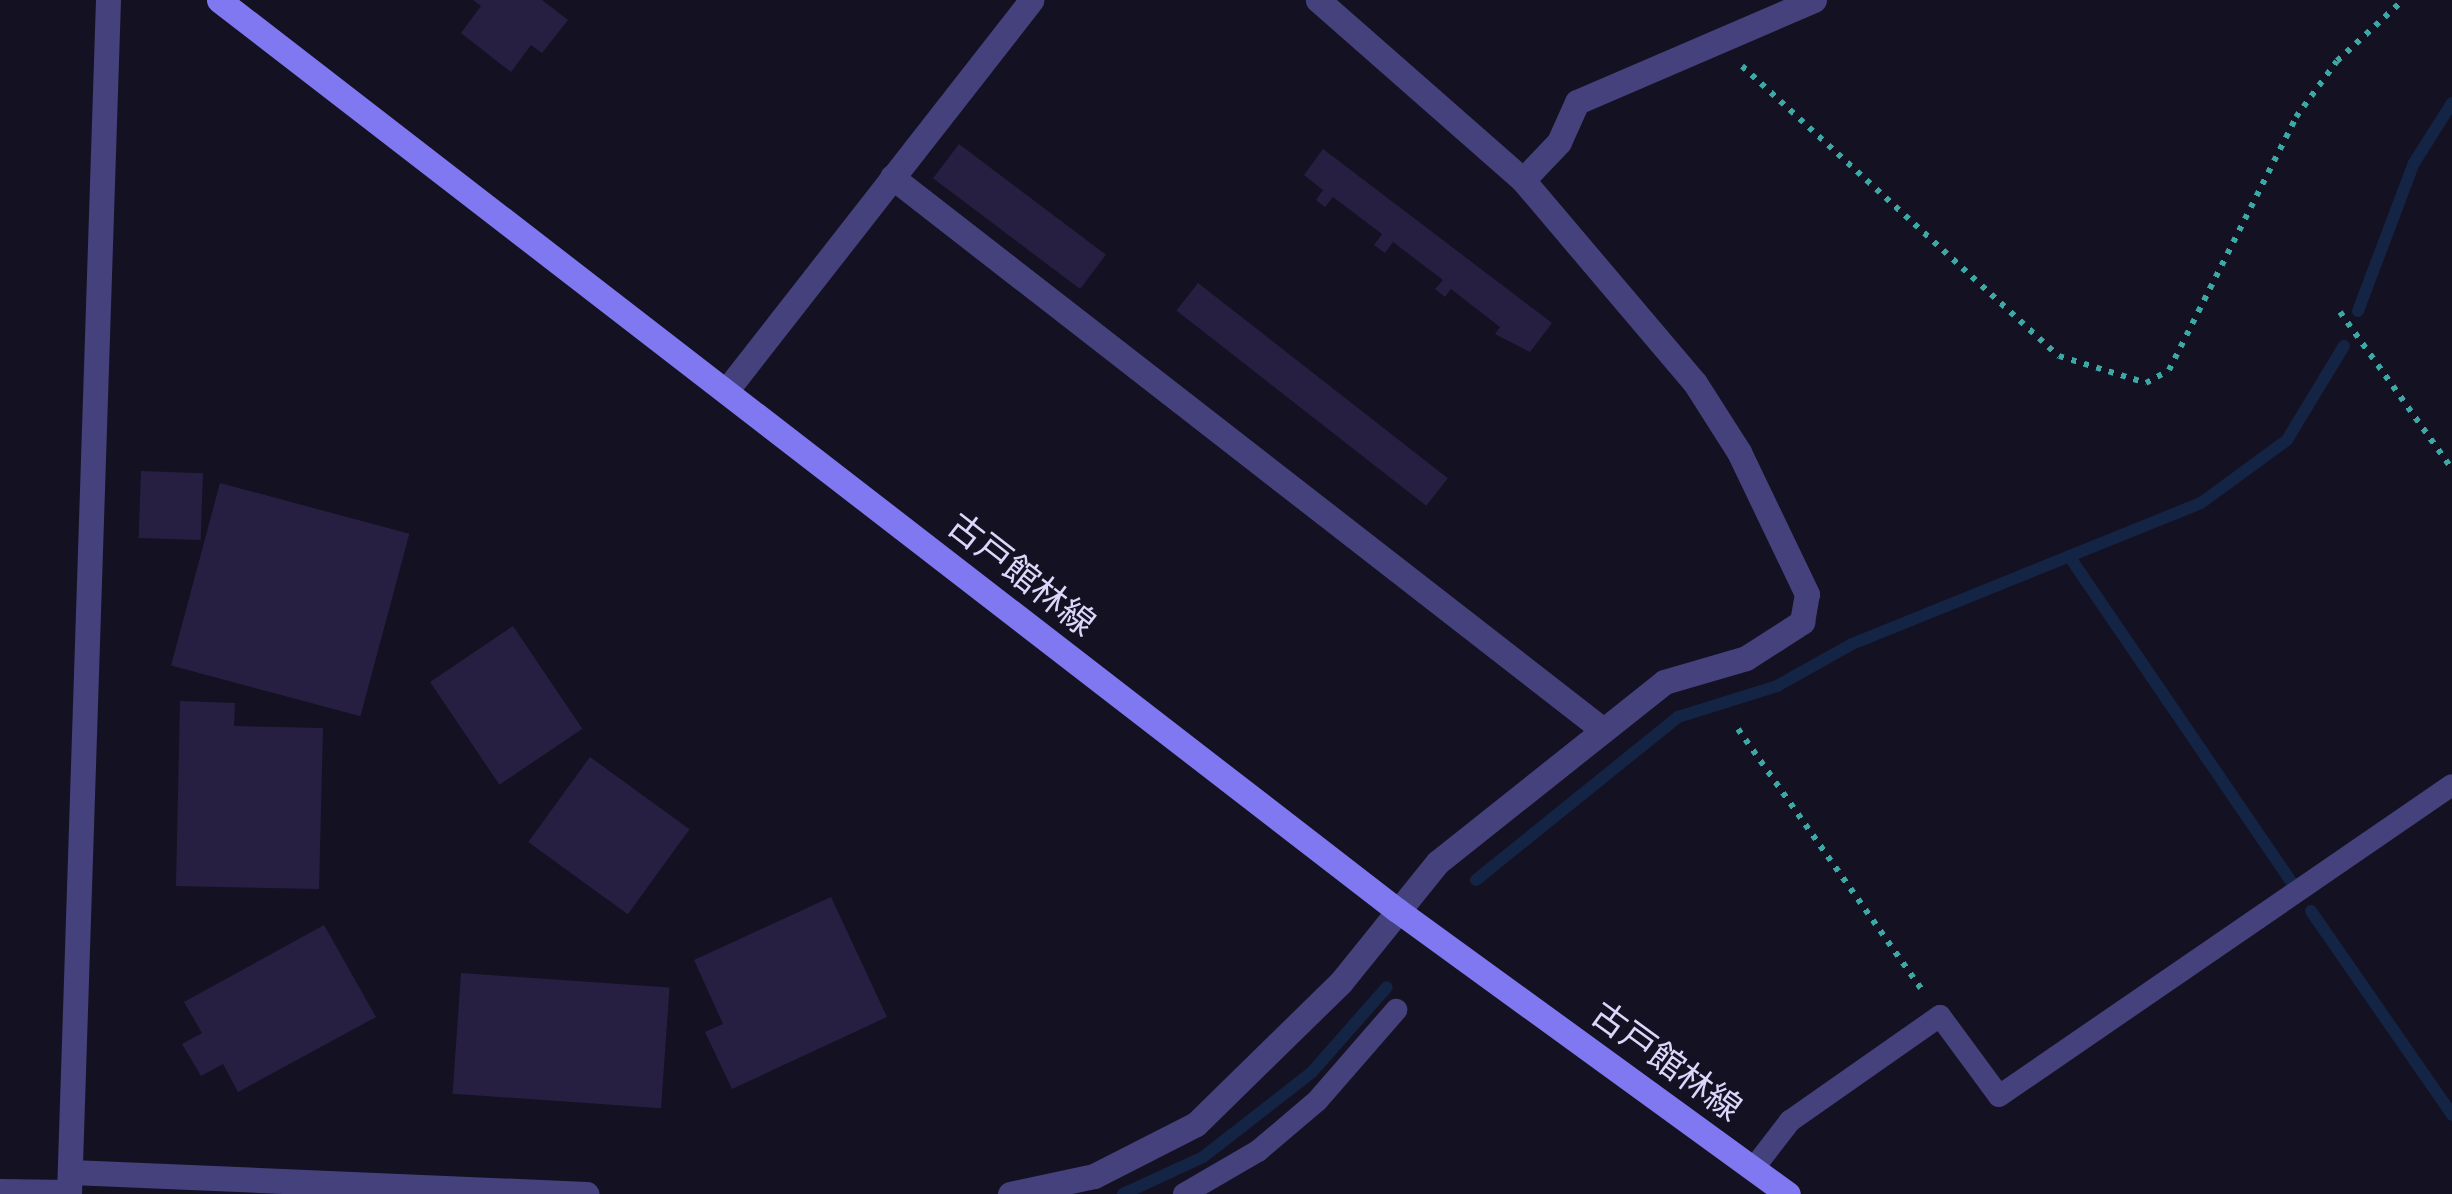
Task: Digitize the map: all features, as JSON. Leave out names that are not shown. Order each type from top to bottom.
[{"type":"main road","name":"古戸館林線","points":[[219,0],[1398,910],[1788,1194]]},
{"type":"street","points":[[69,1186],[108,0]]},
{"type":"street","points":[[726,392],[1031,0]]},
{"type":"street","points":[[1010,1194],[1094,1176],[1196,1124],[1341,982],[1438,862],[1664,682],[1746,658],[1802,622],[1806,594],[1739,452],[1695,383],[1523,180],[1318,0]]},
{"type":"street","points":[[1523,180],[1559,142],[1577,102],[1718,38],[1814,0]]},
{"type":"street","points":[[892,178],[1603,730]]},
{"type":"street","points":[[0,1191],[69,1186],[587,1194]]},
{"type":"lane","points":[[1753,1168],[1790,1120],[1940,1016],[2000,1096],[2452,785]]},
{"type":"lane","points":[[1184,1194],[1258,1151],[1317,1101],[1396,1010]]},
{"type":"path","points":[[1718,38],[1767,94],[2059,356],[2146,383],[2169,370],[2296,117],[2337,60],[2403,0]]},
{"type":"path","points":[[2340,312],[2452,469]]},
{"type":"path","points":[[1738,729],[1940,1016]]},
{"type":"building","points":[[473,0],[542,0],[568,20],[542,53],[531,45],[511,72],[461,33],[481,6]]},
{"type":"building","points":[[959,144],[1106,255],[1080,289],[933,178]]},
{"type":"building","points":[[1323,149],[1552,323],[1530,352],[1495,334],[1500,327],[1451,289],[1445,297],[1435,289],[1443,280],[1393,242],[1385,253],[1374,245],[1382,234],[1333,197],[1325,207],[1316,200],[1323,190],[1304,175]]},
{"type":"building","points":[[1198,283],[1448,478],[1426,506],[1176,311]]},
{"type":"building","points":[[141,471],[203,473],[201,540],[139,538]]},
{"type":"building","points":[[220,483],[409,534],[360,716],[171,666]]},
{"type":"building","points":[[513,626],[582,729],[499,785],[430,682]]},
{"type":"building","points":[[180,701],[235,703],[234,726],[323,728],[319,889],[176,886]]},
{"type":"building","points":[[590,757],[690,829],[628,914],[528,842]]},
{"type":"building","points":[[831,897],[887,1017],[732,1089],[705,1032],[723,1024],[694,960]]},
{"type":"building","points":[[324,925],[376,1017],[238,1092],[223,1064],[201,1076],[182,1044],[202,1033],[184,1002]]},
{"type":"building","points":[[461,973],[669,988],[661,1108],[453,1094]]},
{"type":"waterway","points":[[2358,311],[2414,163],[2452,103]]},
{"type":"waterway","points":[[1476,880],[1678,717],[1777,686],[1852,644],[2201,503],[2287,440],[2344,346]]},
{"type":"waterway","points":[[2069,556],[2292,883]]},
{"type":"waterway","points":[[2311,911],[2452,1115]]},
{"type":"waterway","points":[[1123,1194],[1203,1157],[1312,1072],[1387,987]]}]
